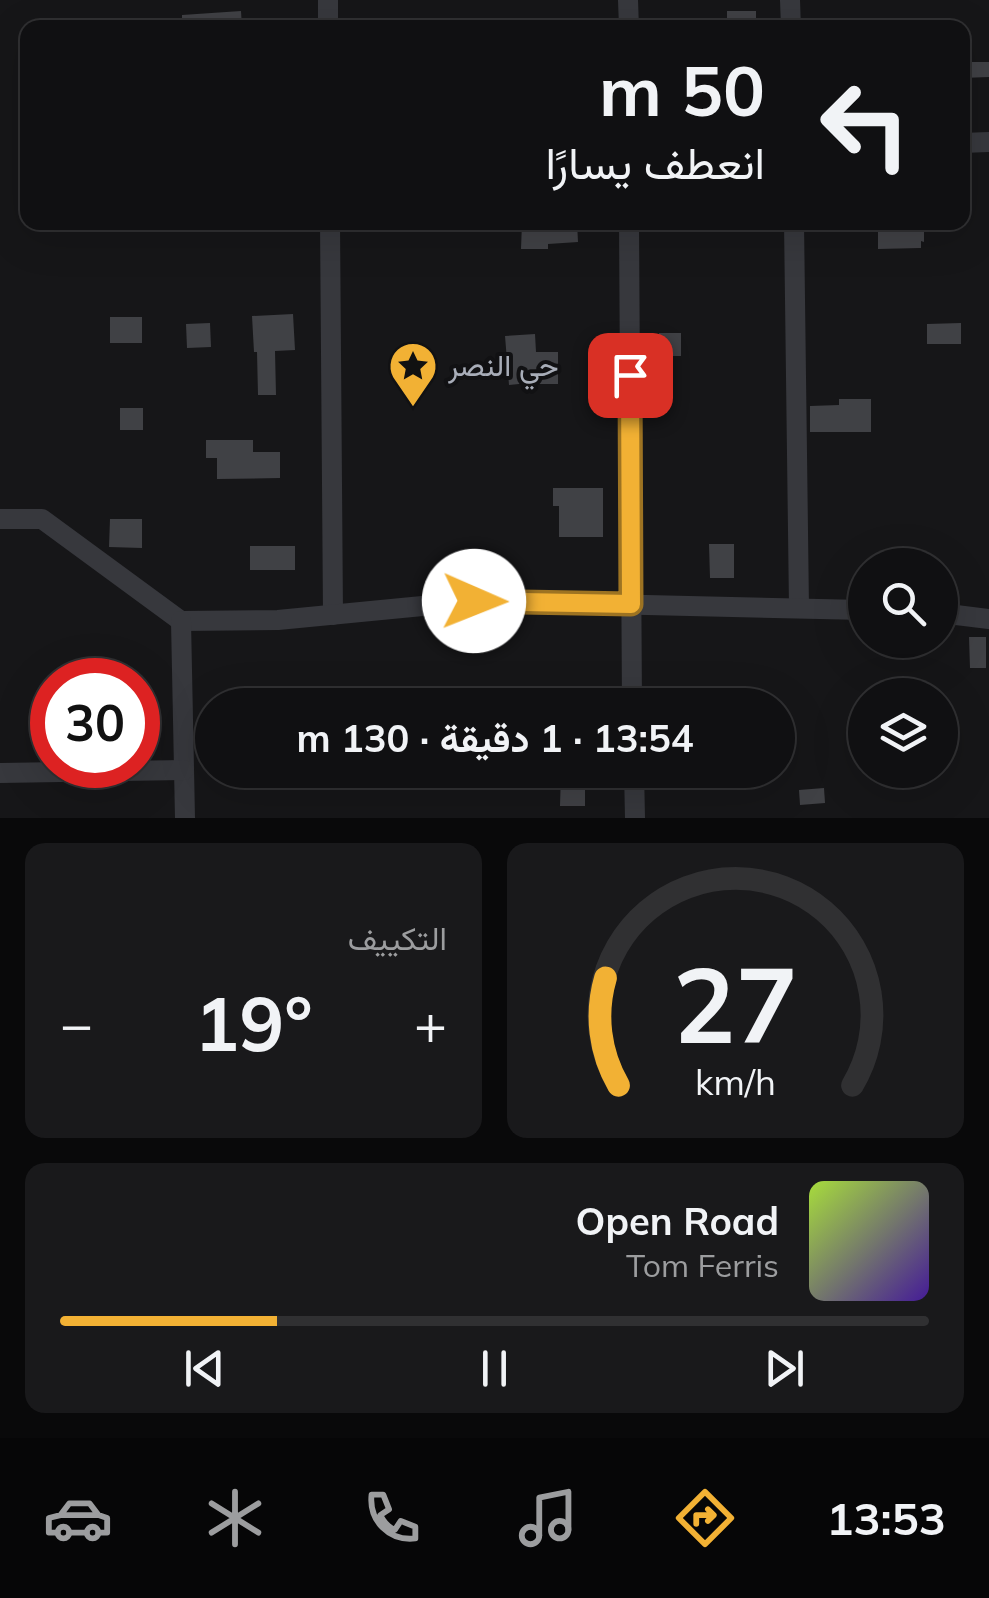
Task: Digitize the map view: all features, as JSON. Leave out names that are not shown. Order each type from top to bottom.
[{"type":"street","points":[[330,230],[333,615]]},
{"type":"street","points":[[629,230],[632,688]]},
{"type":"street","points":[[794,230],[800,608]]},
{"type":"street","points":[[0,519],[42,519],[182,621],[278,620],[474,601],[848,609]]},
{"type":"street","points":[[958,615],[989,619]]},
{"type":"street","points":[[182,621],[185,818]]},
{"type":"street","points":[[0,774],[184,770]]},
{"type":"street","points":[[634,788],[634,818]]},
{"type":"building","points":[[241,11],[242,20],[182,20],[182,15]]},
{"type":"building","points":[[727,11],[756,11],[756,20],[727,20]]},
{"type":"building","points":[[970,62],[989,62],[989,77],[970,78]]},
{"type":"building","points":[[522,230],[577,230],[578,242],[548,244],[548,249],[521,249]]},
{"type":"building","points":[[878,230],[924,230],[921,248],[878,249]]},
{"type":"building","points":[[293,314],[295,350],[275,351],[276,395],[258,395],[252,316]]},
{"type":"building","points":[[110,317],[142,317],[142,343],[110,343]]},
{"type":"building","points":[[210,323],[211,347],[187,348],[186,324]]},
{"type":"building","points":[[961,323],[961,344],[927,344],[927,324]]},
{"type":"building","points":[[659,333],[681,333],[681,356],[658,356]]},
{"type":"building","points":[[535,334],[536,352],[558,352],[558,384],[509,385],[505,336]]},
{"type":"building","points":[[839,399],[871,399],[871,432],[810,432],[810,406],[839,405]]},
{"type":"building","points":[[120,408],[143,408],[143,430],[120,430]]},
{"type":"building","points":[[206,440],[253,440],[253,452],[280,452],[280,478],[217,479],[217,458],[206,458]]},
{"type":"building","points":[[553,488],[603,488],[603,537],[559,537],[559,506],[553,506]]},
{"type":"building","points":[[110,519],[142,519],[142,548],[109,547]]},
{"type":"building","points":[[709,544],[734,544],[734,578],[710,578]]},
{"type":"building","points":[[250,546],[295,546],[295,570],[250,570]]},
{"type":"building","points":[[969,637],[986,637],[986,668],[970,668]]},
{"type":"building","points":[[561,788],[585,788],[585,806],[560,806]]},
{"type":"building","points":[[824,788],[825,803],[800,805],[799,790]]},
{"type":"place","name":"حي النصر","points":[[413,408]]},
{"type":"route","points":[[474,601],[631,604],[630,375]]}]
